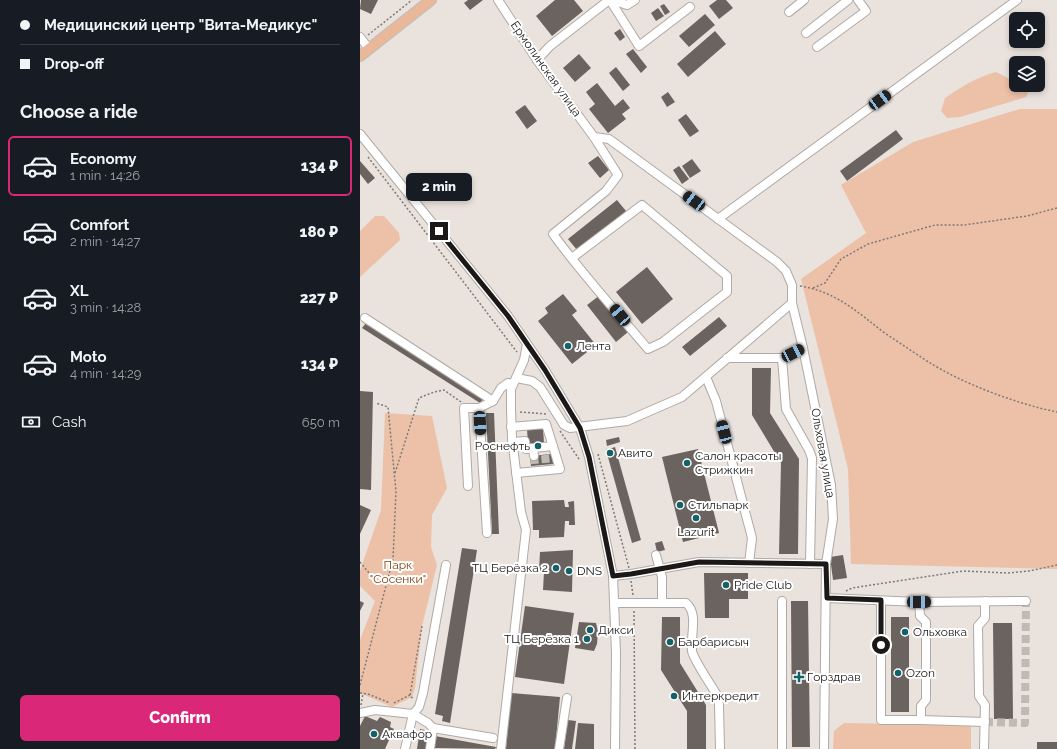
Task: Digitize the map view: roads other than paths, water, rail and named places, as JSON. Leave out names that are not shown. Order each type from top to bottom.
[{"type":"main road","points":[[360,56],[432,0]]},
{"type":"street","name":"Ермолинская улица","points":[[498,0],[537,60],[594,137],[618,175],[606,191],[553,234],[572,258]]},
{"type":"street","points":[[537,60],[550,46],[610,0]]},
{"type":"street","points":[[610,0],[627,5],[635,0]]},
{"type":"street","points":[[610,0],[639,46],[690,7]]},
{"type":"street","points":[[789,12],[804,0]]},
{"type":"street","points":[[806,33],[848,0]]},
{"type":"street","points":[[817,47],[866,11],[858,0]]},
{"type":"street","points":[[594,137],[609,139],[718,219],[1017,0]]},
{"type":"street","points":[[361,38],[369,49]]},
{"type":"street","points":[[360,134],[508,316],[545,370],[580,428],[589,457],[613,576],[616,653],[615,749]]},
{"type":"street","points":[[642,205],[727,276],[727,292],[663,342],[648,349],[572,258],[642,205]]},
{"type":"street","name":"Ольховая улица","points":[[718,219],[777,262],[786,271],[792,285],[792,303],[803,348],[831,485],[832,519],[826,564],[827,598],[824,749]]},
{"type":"street","points":[[468,486],[464,408],[479,408],[493,401],[502,388],[508,383],[514,381],[532,382],[540,387],[564,425],[570,428],[580,428],[627,421],[682,398],[792,303]]},
{"type":"street","points":[[365,318],[493,401]]},
{"type":"street","points":[[501,749],[526,530],[521,512],[512,442],[511,389],[524,360],[527,344]]},
{"type":"street","points":[[727,358],[782,358],[803,348]]},
{"type":"street","points":[[782,358],[786,410],[812,458],[810,564]]},
{"type":"street","points":[[706,377],[716,401],[752,538],[749,563]]},
{"type":"street","points":[[479,408],[486,533]]},
{"type":"street","points":[[511,427],[546,424],[547,450],[560,469],[546,467],[516,473]]},
{"type":"street","points":[[512,442],[525,441],[526,449],[534,452],[547,450]]},
{"type":"street","points":[[656,555],[662,577],[662,603]]},
{"type":"street","points":[[613,576],[699,562],[826,564]]},
{"type":"street","points":[[405,749],[413,714],[419,706],[423,693],[446,565]]},
{"type":"street","points":[[827,598],[919,602],[1026,601]]},
{"type":"street","points":[[782,600],[782,749]]},
{"type":"street","points":[[881,600],[880,720],[985,722]]},
{"type":"street","points":[[984,749],[985,705],[979,696],[978,626],[985,618],[985,601]]},
{"type":"street","points":[[614,603],[686,602],[690,606],[693,612],[692,651],[718,697],[720,749]]},
{"type":"street","points":[[919,602],[920,616],[926,622],[926,700],[921,706],[921,720]]},
{"type":"street","points":[[559,749],[566,698]]},
{"type":"street","points":[[360,712],[375,710],[413,714],[433,728],[493,738]]},
{"type":"street","points":[[430,749],[433,728]]},
{"type":"tunnel","points":[[545,455],[546,465]]},
{"type":"tunnel","points":[[534,456],[535,466]]},
{"type":"tunnel","points":[[985,722],[1025,723],[1026,601]]},
{"type":"place","name":"Лента","points":[[568,346]]},
{"type":"place","name":"Роснефть","points":[[538,446]]},
{"type":"place","name":"Авито","points":[[610,453]]},
{"type":"place","name":"Салон красоты Стрижкин","points":[[687,463]]},
{"type":"place","name":"Стильпарк","points":[[680,505]]},
{"type":"place","name":"Lazurit","points":[[696,518]]},
{"type":"place","name":"ТЦ Берёзка 2","points":[[556,568]]},
{"type":"place","name":"DNS","points":[[569,571]]},
{"type":"place","name":"Pride Club","points":[[726,585]]},
{"type":"place","name":"Дикси","points":[[590,630]]},
{"type":"place","name":"Ольховка","points":[[905,632]]},
{"type":"place","name":"ТЦ Берёзка 1","points":[[587,639]]},
{"type":"place","name":"Барбарисыч","points":[[670,642]]},
{"type":"place","name":"Ozon","points":[[898,673]]},
{"type":"place","name":"Горздрав","points":[[799,677]]},
{"type":"place","name":"Интеркредит","points":[[674,696]]},
{"type":"place","name":"Аквафор","points":[[374,734]]},
{"type":"park label","name":"Парк \"Сосенки\"","points":[[398,572]]}]
